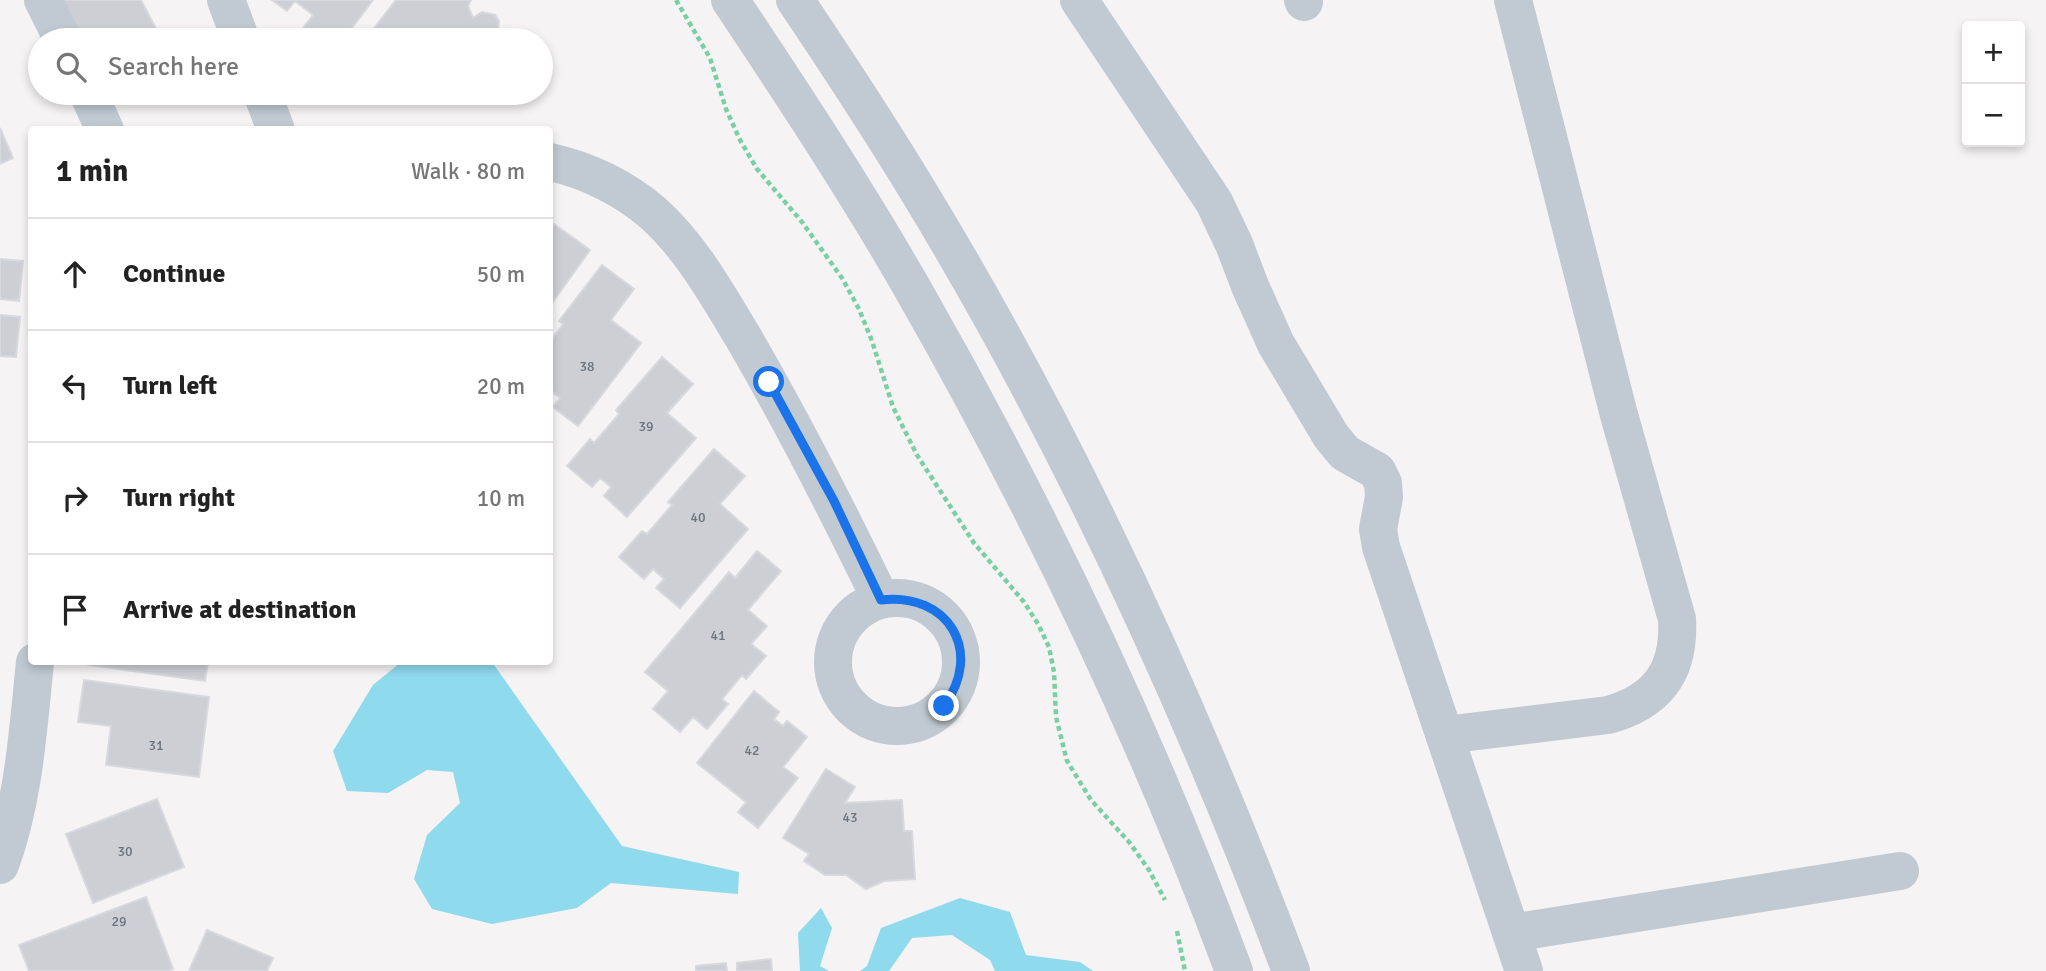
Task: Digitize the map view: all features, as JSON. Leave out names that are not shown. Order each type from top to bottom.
[{"type":"street","points":[[43,0],[56,28]]},
{"type":"street","points":[[226,0],[237,28]]},
{"type":"street","points":[[730,0],[807,116],[901,269],[1024,495],[1067,580],[1141,741],[1234,971]]},
{"type":"street","points":[[795,0],[921,196],[1044,416],[1155,643],[1266,905],[1291,971]]},
{"type":"street","points":[[1079,0],[1214,202],[1276,344],[1331,436],[1345,453],[1377,471],[1383,483],[1384,497],[1378,528],[1381,547],[1524,971]]},
{"type":"street","points":[[1445,735],[1608,715],[1629,709],[1648,698],[1663,682],[1673,662],[1678,641],[1677,619],[1619,415],[1513,0]]},
{"type":"street","points":[[94,105],[103,126]]},
{"type":"street","points":[[267,105],[274,126]]},
{"type":"street","points":[[553,163],[598,178],[626,193],[653,213],[689,253],[733,321],[798,433],[881,600]]},
{"type":"street","points":[[0,865],[20,791],[36,665]]},
{"type":"street","points":[[1511,933],[1900,871]]},
{"type":"path","points":[[676,0],[710,58],[726,109],[740,141],[757,169],[802,222],[853,298],[872,341],[893,407],[916,455],[974,543],[1024,602],[1038,624],[1049,647],[1054,672],[1056,717],[1068,761],[1091,800],[1129,842],[1149,870],[1169,911]]},
{"type":"path","points":[[1173,922],[1185,971]]},
{"type":"water","points":[[397,665],[494,665],[622,846],[739,872],[738,894],[611,883],[577,908],[492,924],[432,909],[414,879],[427,835],[460,803],[453,772],[427,770],[388,793],[347,791],[333,751],[373,685]]},
{"type":"water","points":[[960,898],[1010,912],[1026,955],[1080,962],[1093,971],[995,971],[990,960],[952,935],[912,938],[889,971],[860,971],[867,966],[881,928]]},
{"type":"water","points":[[821,908],[832,928],[820,966],[829,971],[800,971],[798,933]]},
{"type":"building","points":[[60,0],[141,0],[156,28],[75,28]]},
{"type":"building","points":[[272,0],[373,0],[352,28],[303,28],[313,15],[295,1],[287,11]]},
{"type":"building","points":[[396,0],[471,0],[468,6],[473,18],[482,12],[495,15],[499,21],[498,28],[374,28]]},
{"type":"building","points":[[0,128],[13,158],[0,164]]},
{"type":"building","points":[[553,226],[590,250],[553,302]]},
{"type":"building","points":[[0,259],[23,261],[19,301],[0,299]]},
{"type":"building","points":[[602,265],[634,289],[611,320],[641,343],[578,426],[553,407],[560,398],[553,392],[553,338],[563,324],[559,321]]},
{"type":"building","points":[[0,315],[20,317],[16,357],[0,356]]},
{"type":"building","points":[[662,357],[693,384],[667,413],[696,438],[627,517],[604,496],[611,487],[600,478],[592,487],[567,466],[590,439],[594,443],[619,414],[616,410]]},
{"type":"building","points":[[714,449],[745,476],[720,504],[748,529],[680,608],[656,588],[664,579],[653,569],[644,579],[619,557],[642,531],[647,534],[672,505],[668,502]]},
{"type":"building","points":[[757,551],[781,571],[748,610],[767,626],[751,644],[766,656],[746,679],[742,675],[722,699],[728,704],[707,729],[693,717],[680,732],[653,709],[668,691],[645,672],[729,572],[735,578]]},
{"type":"building","points":[[88,665],[208,665],[205,681]]},
{"type":"building","points":[[84,680],[209,697],[199,777],[106,765],[111,726],[78,722]]},
{"type":"building","points":[[754,691],[779,712],[774,719],[783,726],[787,721],[807,737],[783,767],[798,778],[758,828],[738,812],[746,802],[697,763]]},
{"type":"building","points":[[826,769],[855,787],[845,803],[902,800],[904,831],[912,831],[915,879],[884,881],[866,889],[846,875],[825,875],[804,861],[809,854],[783,838]]},
{"type":"building","points":[[157,799],[184,867],[93,903],[66,834]]},
{"type":"building","points":[[146,897],[173,969],[29,971],[19,945]]},
{"type":"building","points":[[207,930],[273,958],[267,971],[189,971]]},
{"type":"building","points":[[771,959],[772,971],[737,971],[737,963]]},
{"type":"building","points":[[726,963],[727,971],[696,971],[696,966]]},
{"type":"route","points":[[769,382],[834,501],[881,600],[900,598],[918,601],[947,622],[957,638],[961,674],[955,692],[944,706]]}]
